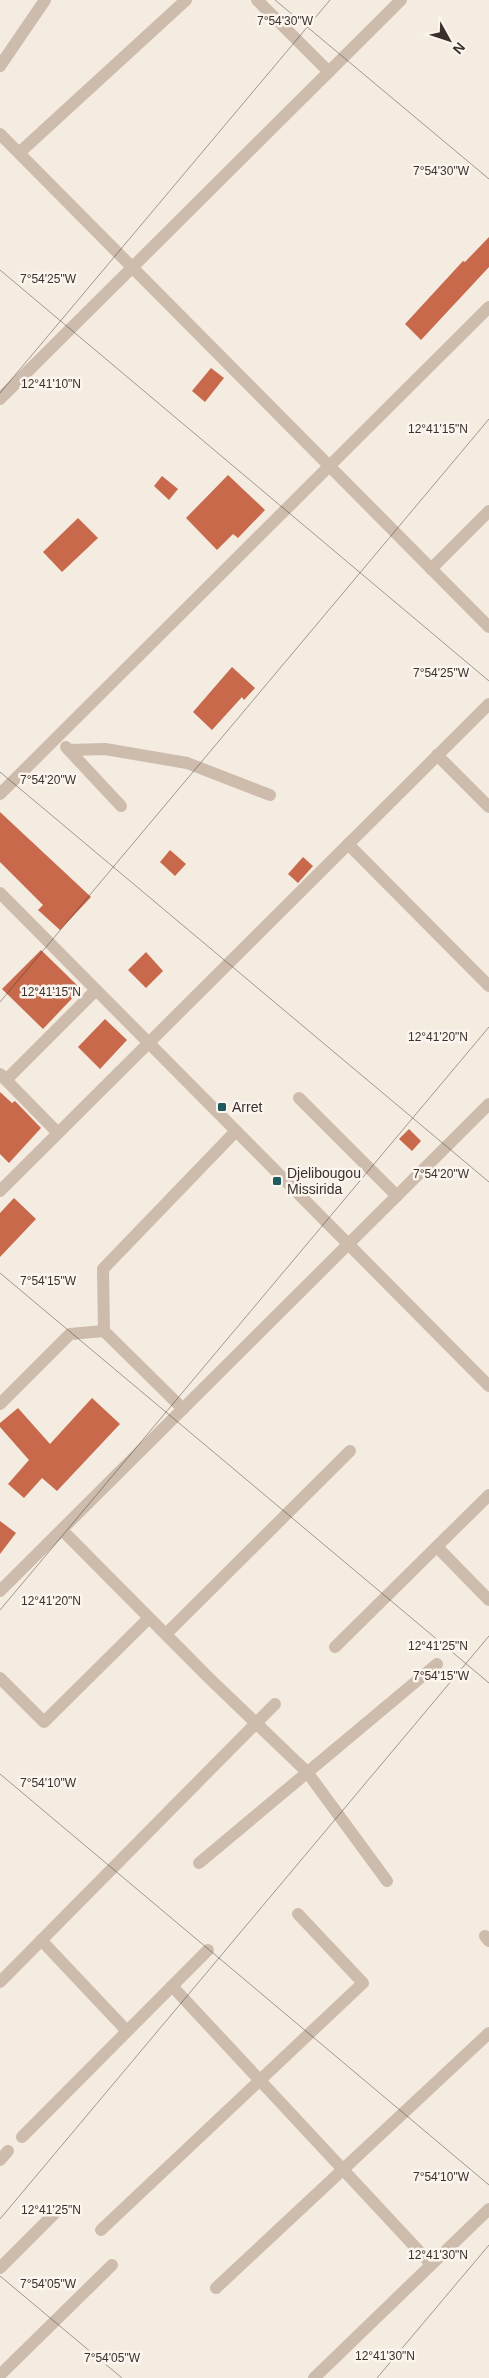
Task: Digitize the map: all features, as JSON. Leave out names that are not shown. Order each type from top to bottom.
[{"type":"street","points":[[0,66],[45,0]]},
{"type":"street","points":[[18,153],[186,0]]},
{"type":"street","points":[[257,0],[328,72]]},
{"type":"street","points":[[0,399],[401,0]]},
{"type":"street","points":[[0,134],[489,627]]},
{"type":"street","points":[[0,794],[489,307]]},
{"type":"street","points":[[432,569],[489,511]]},
{"type":"street","points":[[2,1186],[58,1133],[489,704]]},
{"type":"street","points":[[57,737],[121,806]]},
{"type":"street","points":[[69,750],[105,749],[187,763],[270,794]]},
{"type":"street","points":[[438,756],[489,807]]},
{"type":"street","points":[[348,844],[489,986]]},
{"type":"street","points":[[0,894],[489,1386]]},
{"type":"street","points":[[58,1133],[3,1077],[96,990]]},
{"type":"street","points":[[299,1098],[397,1196]]},
{"type":"street","points":[[0,1591],[489,1104]]},
{"type":"street","points":[[183,1409],[104,1331],[103,1269],[236,1132]]},
{"type":"street","points":[[0,1404],[70,1334],[104,1331]]},
{"type":"street","points":[[166,1634],[350,1451]]},
{"type":"street","points":[[335,1647],[489,1495]]},
{"type":"street","points":[[62,1530],[307,1772],[387,1881]]},
{"type":"street","points":[[437,1547],[489,1600]]},
{"type":"street","points":[[0,1678],[44,1722],[149,1618]]},
{"type":"street","points":[[199,1863],[437,1664]]},
{"type":"street","points":[[0,1982],[275,1704]]},
{"type":"street","points":[[101,2230],[363,1983],[298,1914]]},
{"type":"street","points":[[40,1940],[127,2031]]},
{"type":"street","points":[[22,2136],[208,1950]]},
{"type":"street","points":[[172,1986],[431,2264]]},
{"type":"street","points":[[216,2288],[489,2033]]},
{"type":"street","points":[[314,2378],[489,2209]]},
{"type":"street","points":[[0,2268],[58,2210]]},
{"type":"street","points":[[0,2375],[112,2265]]},
{"type":"building","points":[[489,237],[489,267],[421,340],[405,324],[463,261],[465,262]]},
{"type":"building","points":[[211,368],[224,378],[205,402],[192,391]]},
{"type":"building","points":[[228,475],[265,510],[238,538],[233,534],[217,550],[186,518]]},
{"type":"building","points":[[162,476],[178,489],[169,500],[154,486]]},
{"type":"building","points":[[78,518],[98,538],[62,572],[43,552]]},
{"type":"building","points":[[232,667],[255,688],[244,700],[242,697],[212,730],[193,712]]},
{"type":"building","points":[[0,812],[91,897],[60,930],[38,910],[43,905],[0,862]]},
{"type":"building","points":[[170,850],[186,864],[175,876],[160,862]]},
{"type":"building","points":[[303,857],[313,866],[298,883],[288,874]]},
{"type":"building","points":[[41,950],[81,989],[43,1029],[2,989]]},
{"type":"building","points":[[146,952],[163,971],[146,988],[128,970]]},
{"type":"building","points":[[105,1019],[127,1040],[100,1069],[78,1047]]},
{"type":"building","points":[[0,1092],[12,1103],[15,1101],[41,1128],[9,1163],[0,1154]]},
{"type":"building","points":[[409,1129],[421,1141],[412,1151],[399,1139]]},
{"type":"building","points":[[14,1198],[36,1219],[0,1257],[0,1213]]},
{"type":"building","points":[[92,1398],[120,1424],[57,1491],[42,1478],[24,1498],[8,1484],[29,1460],[0,1427],[0,1423],[18,1408],[50,1444]]},
{"type":"building","points":[[0,1521],[16,1533],[0,1554]]},
{"type":"place","name":"Arret","points":[[222,1107]]},
{"type":"place","name":"Djelibougou Missirida","points":[[277,1181]]}]
